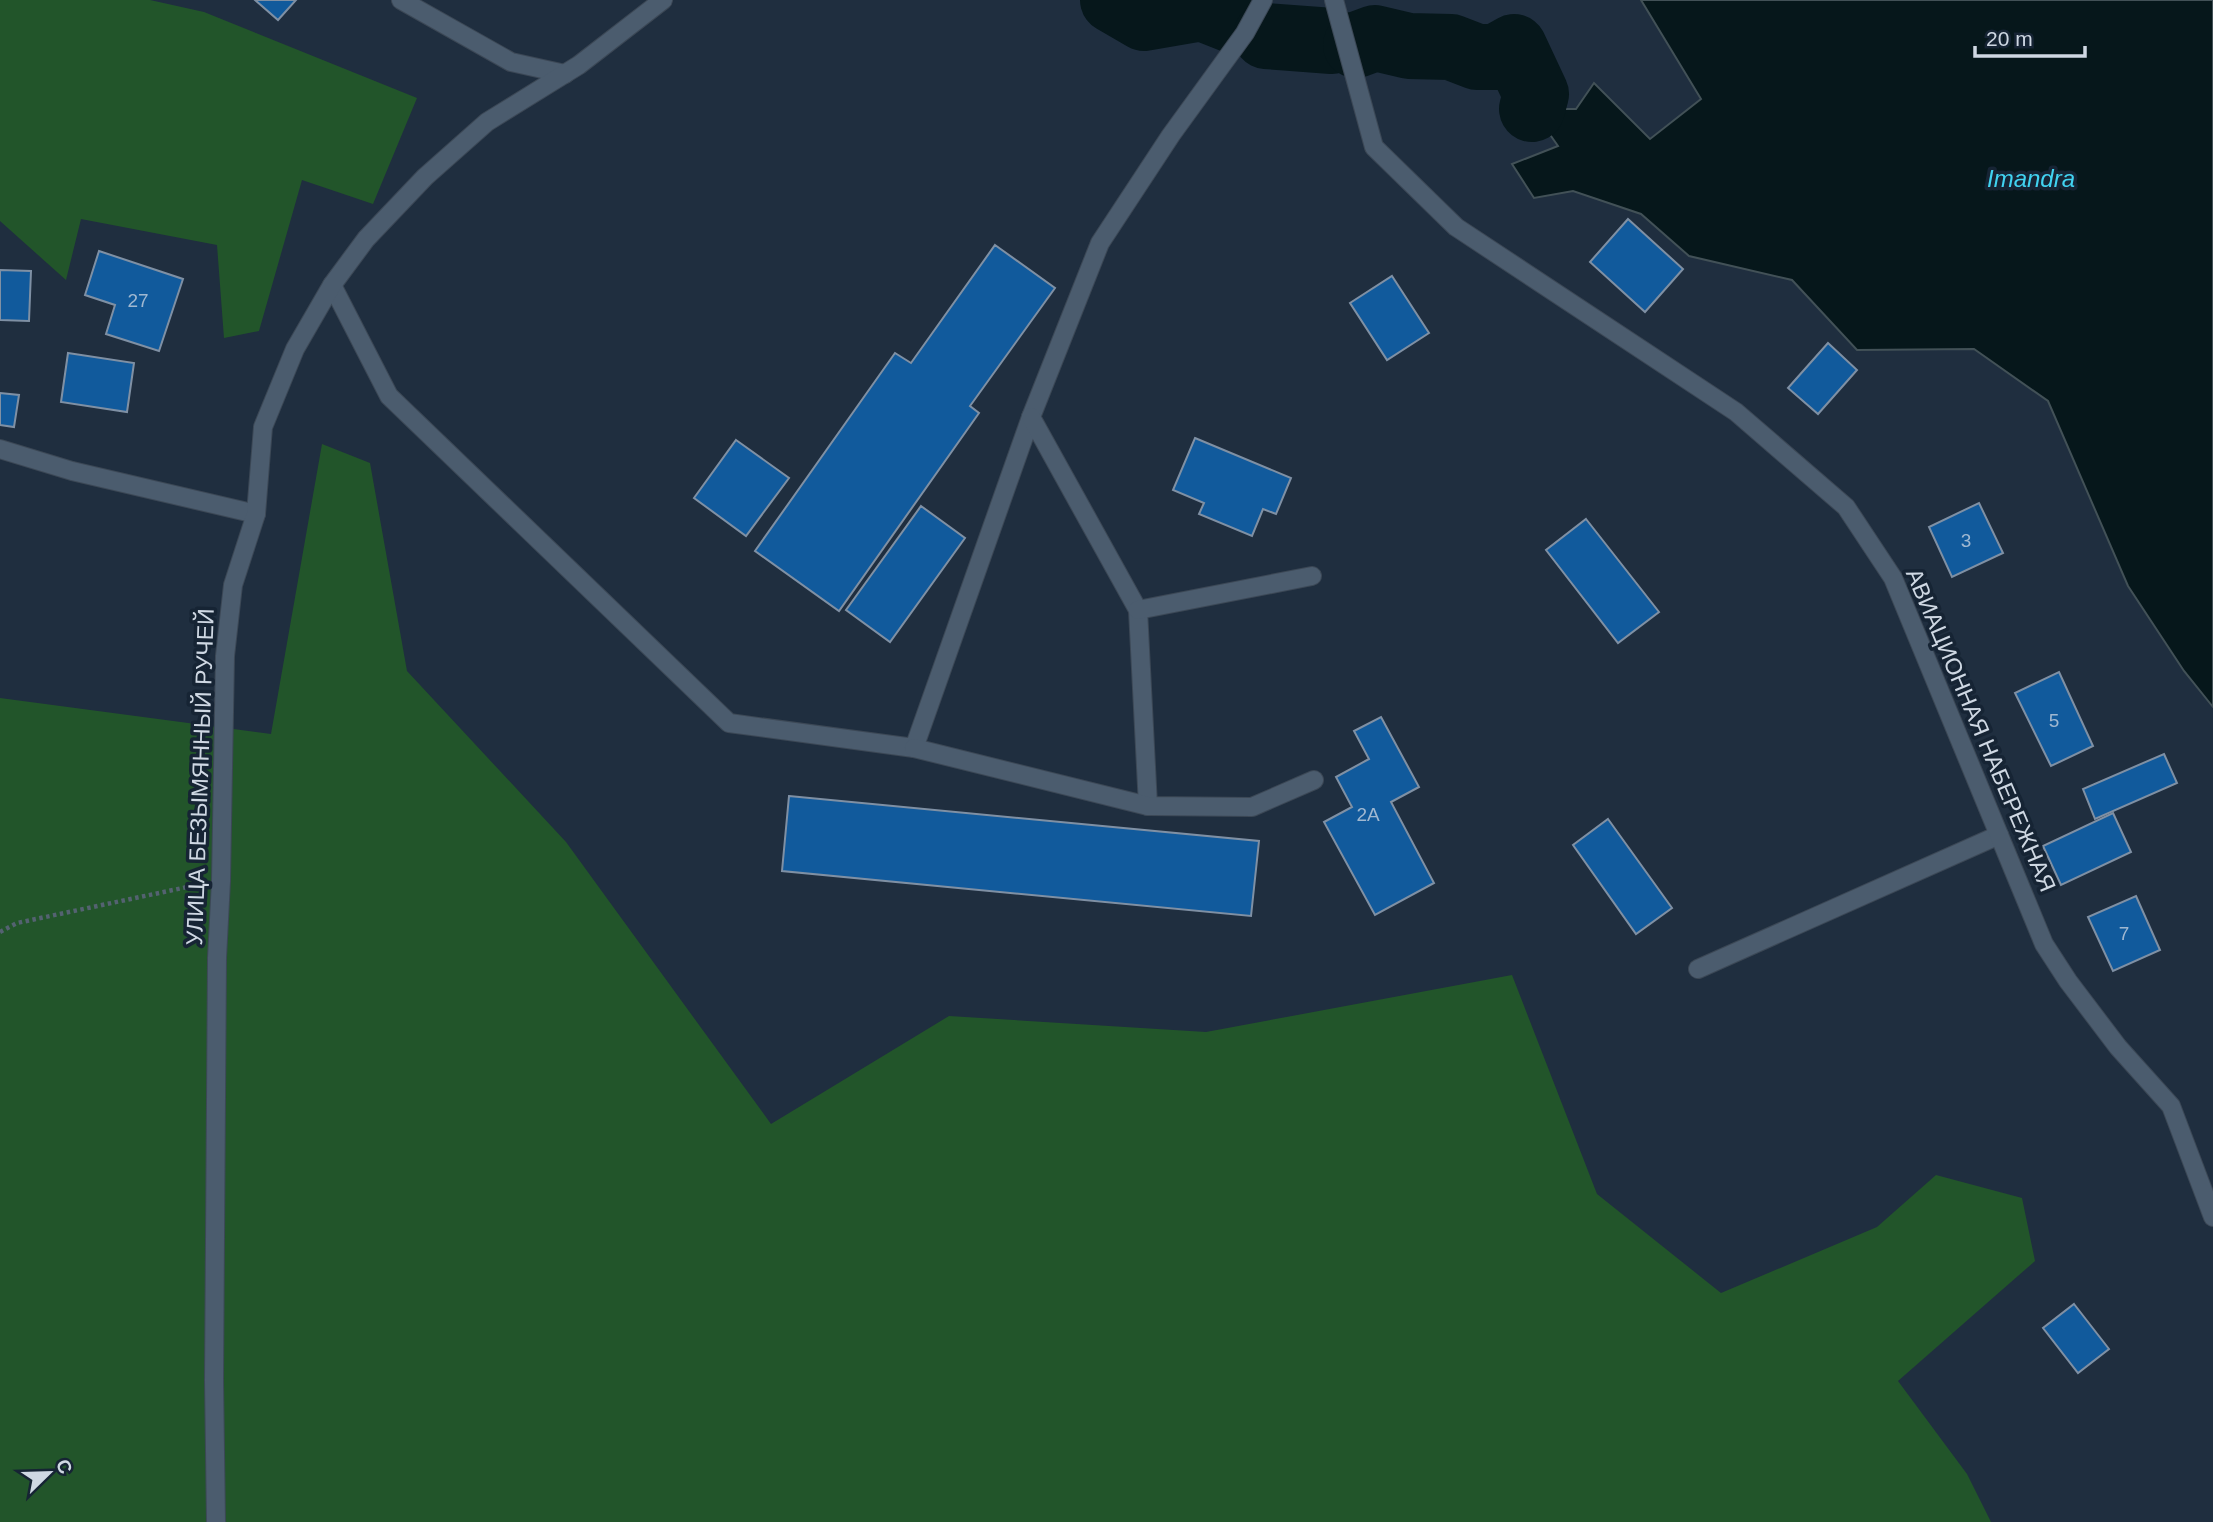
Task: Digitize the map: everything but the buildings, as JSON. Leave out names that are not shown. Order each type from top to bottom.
[{"type":"street","points":[[401,0],[511,62],[565,74]]},
{"type":"street","name":"УЛИЦА БЕЗЫМЯННЫЙ РУЧЕЙ","points":[[216,1522],[214,1367],[217,958],[226,656],[233,585],[256,514],[263,427],[295,349],[332,285],[366,239],[425,177],[487,122],[565,74],[663,0]]},
{"type":"street","points":[[914,748],[1031,417],[1100,243],[1171,135],[1245,33],[1263,0]]},
{"type":"street","name":"АВИАЦИОННАЯ НАБЕРЕЖНАЯ","points":[[1334,0],[1374,147],[1456,227],[1736,412],[1846,507],[1893,578],[2044,944],[2118,1047],[2172,1106],[2213,1216]]},
{"type":"street","points":[[332,285],[389,396],[729,723],[914,748],[1148,806],[1252,807],[1314,780]]},
{"type":"street","points":[[1031,417],[1138,610],[1148,806]]},
{"type":"street","points":[[0,449],[72,471],[256,514]]},
{"type":"street","points":[[1138,610],[1312,576]]},
{"type":"street","points":[[1698,969],[1999,835]]},
{"type":"path","points":[[0,932],[17,923],[221,881]]},
{"type":"green space","points":[[0,0],[150,0],[204,12],[417,98],[373,204],[302,180],[259,331],[224,338],[217,245],[81,219],[66,280],[0,221]]},
{"type":"green space","points":[[322,444],[370,463],[407,671],[566,842],[771,1124],[949,1016],[1206,1032],[1512,975],[1597,1194],[1721,1293],[1877,1227],[1936,1175],[2022,1198],[2035,1261],[1898,1381],[1967,1474],[1991,1522],[0,1522],[0,698],[271,734]]},
{"type":"water","name":"Imandra","points":[[1641,0],[2213,0],[2213,707],[2184,671],[2128,586],[2048,401],[1974,349],[1857,350],[1792,280],[1689,256],[1641,214],[1573,191],[1534,198],[1512,164],[1558,146],[1532,109],[1576,109],[1594,83],[1650,139],[1701,99]]},
{"type":"waterway","points":[[1113,0],[1144,18],[1202,8],[1235,21]]},
{"type":"waterway","points":[[1266,36],[1332,41]]},
{"type":"waterway","points":[[1356,45],[1375,38],[1409,46],[1451,47],[1477,57],[1496,57],[1514,47],[1536,94],[1532,109]]}]
